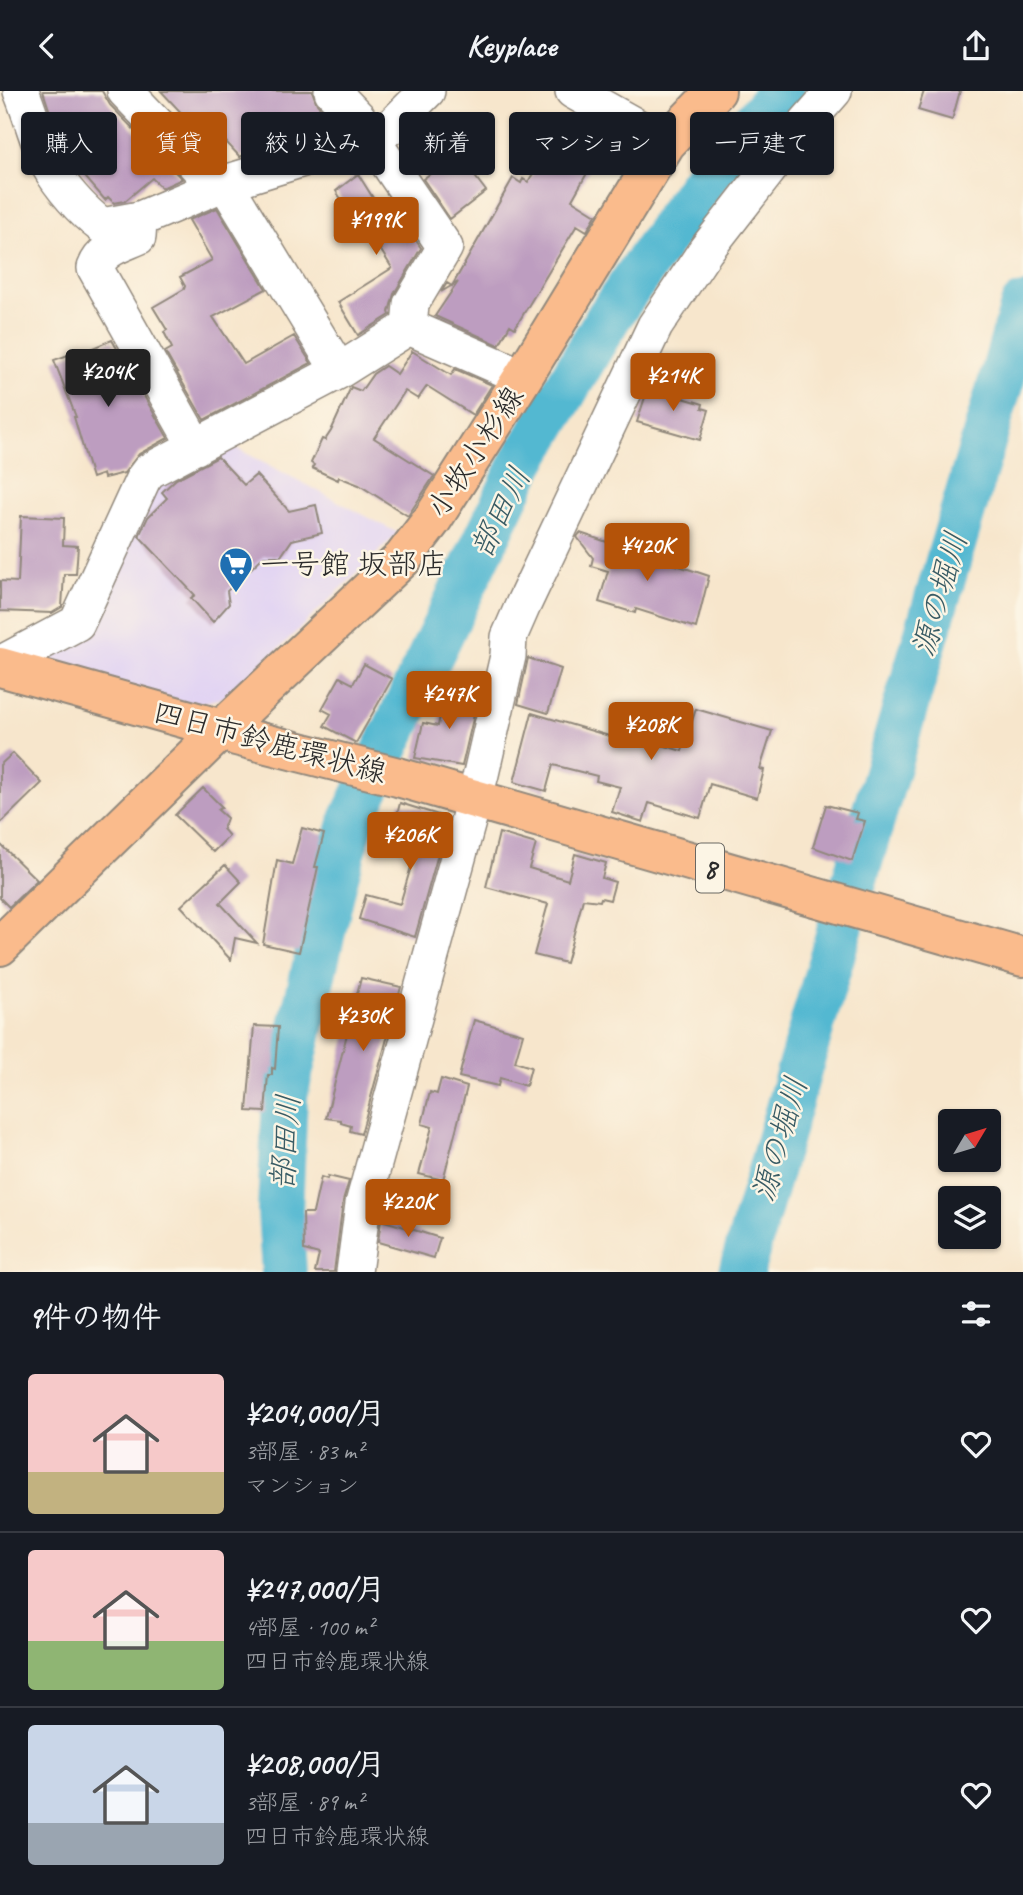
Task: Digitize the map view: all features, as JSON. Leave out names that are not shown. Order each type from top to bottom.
[{"type":"main road","name":"小牧小杉線","points":[[676,133],[716,91]]},
{"type":"main road","name":"小牧小杉線","points":[[0,946],[222,729],[403,558],[432,520],[523,377],[646,175]]},
{"type":"main road","name":"四日市鈴鹿環状線","points":[[0,665],[222,729],[236,736],[398,777],[1023,957]]},
{"type":"street","points":[[21,91],[55,176],[92,219],[102,226],[140,219],[221,185],[253,175]]},
{"type":"street","points":[[125,91],[221,185],[340,371]]},
{"type":"street","points":[[332,91],[352,112]]},
{"type":"street","points":[[385,130],[427,91]]},
{"type":"street","points":[[573,91],[611,112]]},
{"type":"street","points":[[354,1272],[363,1204],[474,800],[508,656],[509,637],[655,326],[706,250],[798,132],[834,91]]},
{"type":"street","points":[[385,159],[445,247],[411,304],[409,327]]},
{"type":"street","points":[[140,219],[138,237],[99,257],[95,268],[196,447]]},
{"type":"street","points":[[0,665],[77,623],[149,471],[340,371],[409,327]]},
{"type":"street","points":[[409,327],[523,377]]},
{"type":"shaded area","points":[[221,440],[398,533],[230,696],[193,705],[27,660],[85,628],[152,482]]},
{"type":"building","points":[[43,91],[102,91],[117,112],[50,112]]},
{"type":"building","points":[[161,91],[312,91],[317,104],[324,112],[241,112],[240,157],[227,143],[227,112],[181,112]]},
{"type":"building","points":[[924,91],[960,91],[952,120],[918,110]]},
{"type":"building","points":[[117,112],[131,127],[131,175],[178,175],[182,179],[162,188],[152,178],[125,201],[114,203],[108,197],[105,200],[84,175],[117,175]]},
{"type":"building","points":[[359,175],[392,228],[403,221],[421,248],[394,294],[390,315],[358,335],[338,302],[392,268],[365,225],[359,228],[336,191]]},
{"type":"building","points":[[428,175],[474,175],[486,191],[450,219],[423,179]]},
{"type":"building","points":[[532,175],[586,175],[572,200],[596,215],[587,231],[577,225],[515,328],[510,325],[499,345],[435,316],[458,282],[452,285],[513,178],[521,183],[523,179],[528,182]]},
{"type":"building","points":[[217,208],[266,289],[213,317],[244,364],[294,336],[311,363],[204,420],[165,352],[172,348],[164,332],[167,330],[153,307],[184,289],[180,277],[212,260],[189,220]]},
{"type":"building","points":[[447,283],[452,286],[441,292]]},
{"type":"building","points":[[112,340],[168,438],[139,454],[124,473],[104,478],[103,474],[92,478],[76,417],[54,360]]},
{"type":"building","points":[[412,351],[451,375],[455,369],[492,385],[473,415],[427,386],[418,399],[405,391],[374,438],[434,476],[408,516],[359,485],[339,477],[338,480],[312,468],[314,465],[311,463],[322,439],[325,440],[331,431],[351,387],[361,391],[373,374],[385,366],[397,374]]},
{"type":"building","points":[[649,385],[703,404],[702,408],[709,410],[700,440],[637,422]]},
{"type":"building","points":[[218,457],[244,485],[256,475],[289,511],[316,505],[322,533],[292,540],[281,556],[264,556],[227,591],[229,604],[213,622],[191,598],[195,595],[139,536],[148,517],[167,498],[162,492],[176,479]]},
{"type":"building","points":[[21,516],[64,518],[63,545],[78,546],[76,574],[64,574],[62,607],[52,613],[0,611],[0,581],[18,582]]},
{"type":"building","points":[[580,533],[709,576],[696,628],[636,609],[635,613],[599,602],[608,571],[591,566],[593,558],[577,537]]},
{"type":"building","points":[[528,658],[561,669],[548,713],[518,704]]},
{"type":"building","points":[[364,664],[392,679],[356,743],[324,726],[331,714],[322,709],[340,677],[353,684]]},
{"type":"building","points":[[445,691],[478,697],[462,766],[415,758],[423,723],[438,726]]},
{"type":"building","points":[[696,709],[772,731],[760,769],[764,770],[757,798],[710,784],[700,818],[649,803],[643,822],[612,812],[620,787],[596,781],[597,776],[553,765],[546,791],[514,782],[532,713],[636,744],[638,738],[682,751]]},
{"type":"building","points":[[13,753],[42,783],[0,824],[0,765]]},
{"type":"building","points":[[203,788],[222,807],[218,810],[227,818],[223,829],[229,836],[213,852],[175,815]]},
{"type":"building","points":[[400,803],[448,818],[415,937],[359,919],[366,895],[400,904],[418,843],[392,835]]},
{"type":"building","points":[[826,805],[858,813],[856,819],[865,821],[852,861],[813,847]]},
{"type":"building","points":[[302,828],[324,834],[299,952],[263,944],[277,860],[292,864]]},
{"type":"building","points":[[499,833],[536,844],[529,868],[568,880],[575,854],[606,863],[602,878],[615,882],[610,900],[583,899],[566,963],[534,955],[548,904],[486,887]]},
{"type":"building","points":[[0,844],[37,880],[9,907],[0,898]]},
{"type":"building","points":[[225,865],[241,882],[220,903],[257,943],[235,938],[231,960],[181,906]]},
{"type":"building","points":[[361,978],[401,987],[361,1134],[350,1131],[351,1126],[341,1123],[341,1120],[326,1118]]},
{"type":"building","points":[[474,1020],[523,1034],[515,1062],[531,1067],[526,1086],[500,1078],[498,1086],[459,1077]]},
{"type":"building","points":[[254,1026],[278,1027],[275,1069],[272,1068],[272,1075],[268,1075],[265,1112],[247,1111]]},
{"type":"building","points":[[441,1079],[467,1087],[443,1180],[419,1174],[432,1127],[422,1124],[430,1092],[437,1094]]},
{"type":"building","points":[[328,1176],[349,1181],[343,1201],[334,1272],[315,1272],[319,1254],[304,1250],[303,1213],[313,1213],[321,1177],[327,1179]]},
{"type":"building","points":[[381,1220],[440,1238],[434,1258],[378,1242]]},
{"type":"waterway","name":"部田川","points":[[284,1272],[280,1212],[285,1095],[334,884],[352,820],[523,462],[608,318],[708,174],[782,91]]},
{"type":"waterway","name":"源の堀川","points":[[854,882],[1023,306]]},
{"type":"waterway","name":"源の堀川","points":[[741,1272],[841,925]]},
{"type":"place","name":"一号館 坂部店","points":[[236,594]]}]
